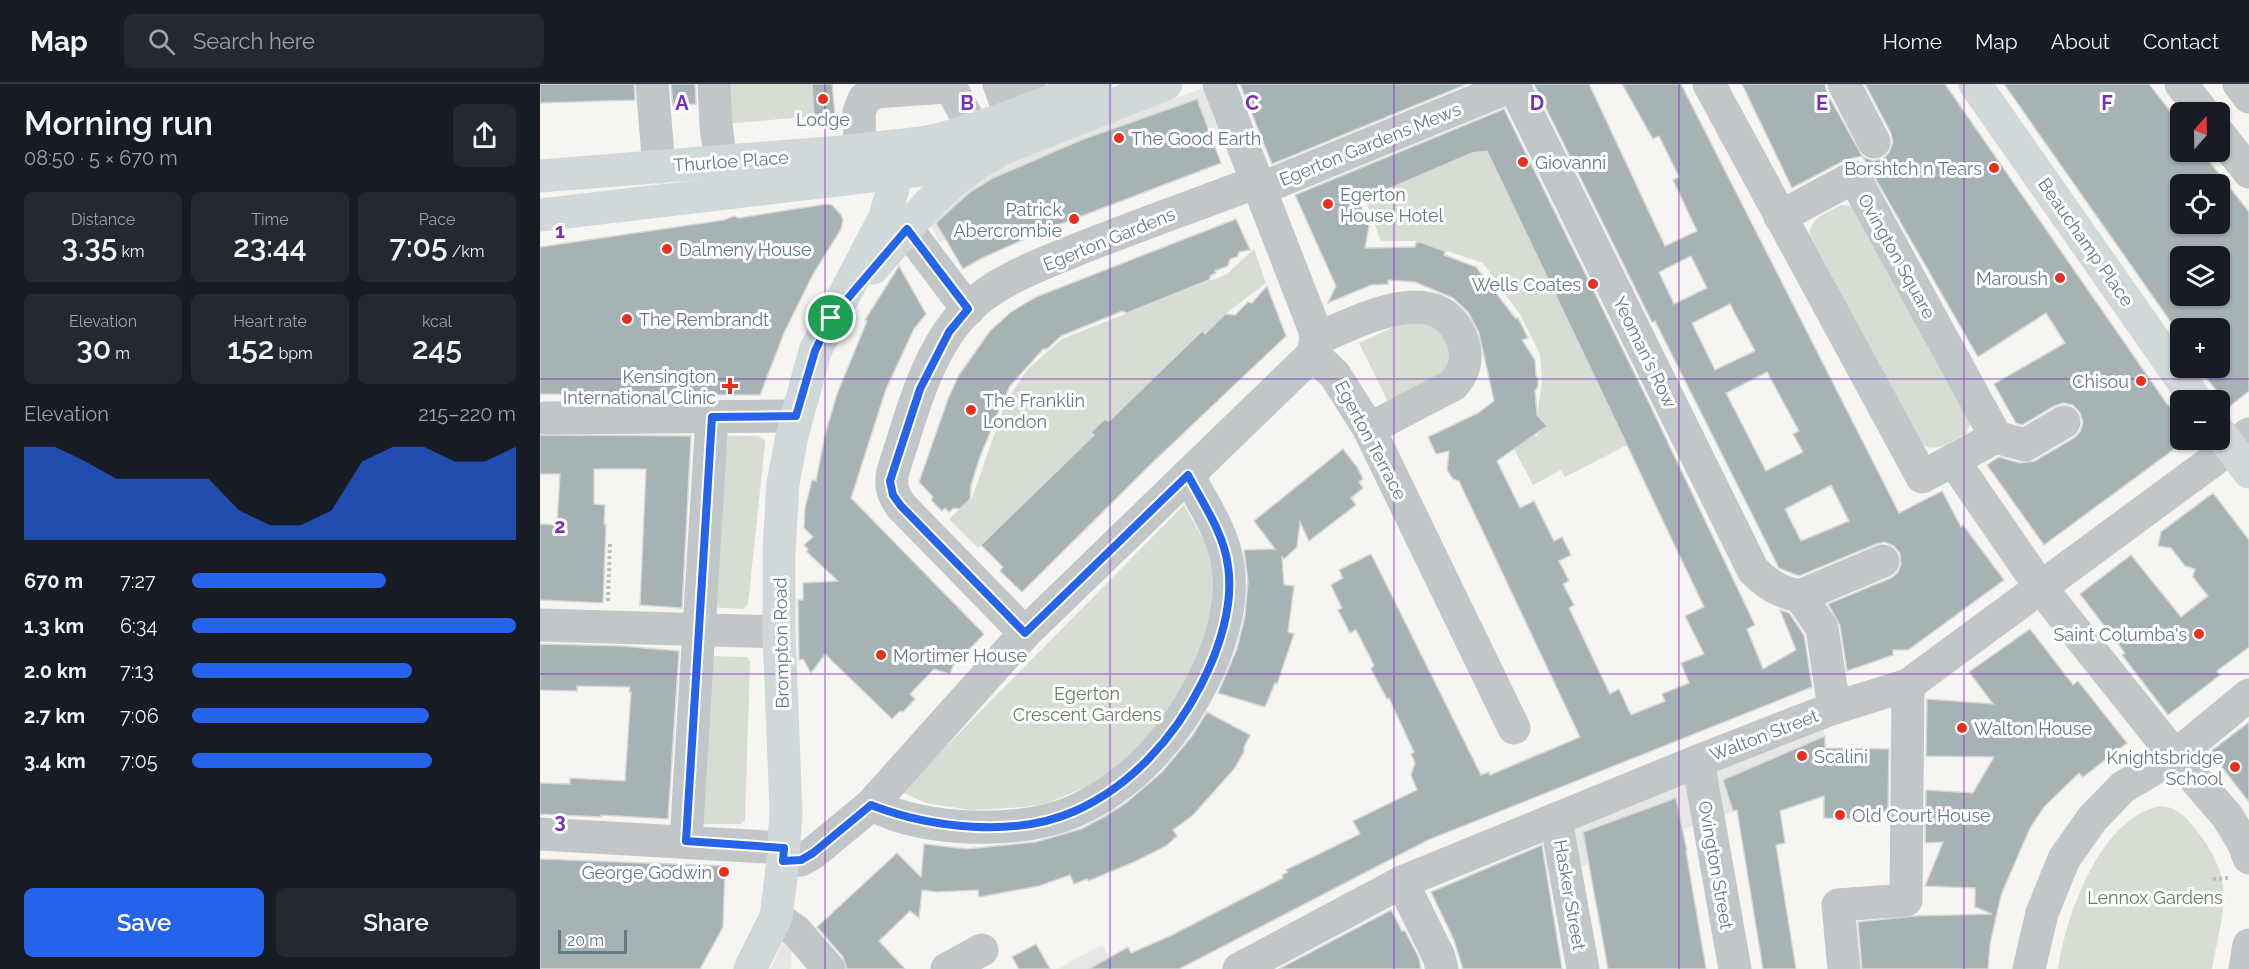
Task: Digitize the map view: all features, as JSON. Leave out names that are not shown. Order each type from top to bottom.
[{"type":"main road","name":"Brompton Road","points":[[750,969],[776,917],[786,812],[779,633],[779,551],[783,483],[796,416],[815,351],[885,217],[897,174],[921,143],[1020,114],[1166,84]]},
{"type":"main road","name":"Beauchamp Place","points":[[1975,84],[2189,390]]},
{"type":"main road","name":"Brompton Road","points":[[897,174],[945,165],[1020,114],[1081,87]]},
{"type":"main road","name":"Brompton Road","points":[[831,318],[925,208],[961,174],[980,161],[1020,114]]},
{"type":"main road","name":"Thurloe Place","points":[[540,215],[860,151],[921,143]]},
{"type":"main road","name":"Thurloe Place","points":[[540,176],[659,166],[723,177],[897,174]]},
{"type":"street","points":[[652,84],[659,166]]},
{"type":"street","points":[[714,84],[716,125],[723,177]]},
{"type":"street","points":[[999,84],[1020,114]]},
{"type":"street","name":"Egerton Terrace","points":[[1220,84],[1314,328],[1314,347],[1335,375],[1369,429],[1514,728]]},
{"type":"street","points":[[1709,84],[1922,477],[1996,437],[2025,445],[2064,422]]},
{"type":"street","points":[[1845,84],[1874,142]]},
{"type":"street","points":[[2181,84],[2195,102]]},
{"type":"street","points":[[2239,84],[2249,97]]},
{"type":"street","name":"Egerton Gardens Mews","points":[[1258,185],[1514,85]]},
{"type":"street","name":"Yeoman's Row","points":[[1514,85],[1753,570],[1763,581],[1790,594],[1800,596]]},
{"type":"street","points":[[860,151],[859,112],[864,99],[875,93],[951,88],[973,128]]},
{"type":"street","points":[[2230,148],[2249,172]]},
{"type":"street","name":"Ovington Square","points":[[1780,217],[1854,177],[1996,437]]},
{"type":"street","name":"Egerton Gardens","points":[[1025,633],[901,506],[893,495],[890,481],[920,389],[949,332],[968,309],[987,294],[1045,263],[1258,185]]},
{"type":"street","points":[[907,229],[968,309]]},
{"type":"street","points":[[540,834],[686,841],[783,855],[801,860],[813,853],[871,805],[1025,633],[1188,475],[1314,347],[1393,308],[1412,306],[1429,308],[1445,317],[1456,328],[1463,343],[1466,360],[1462,376],[1453,385],[1369,429]]},
{"type":"street","points":[[546,418],[796,416]]},
{"type":"street","points":[[686,841],[712,417]]},
{"type":"street","name":"Walton Street","points":[[1239,969],[1402,882],[1698,761],[1834,708],[1908,684],[2237,447]]},
{"type":"street","points":[[1953,460],[2041,588],[2175,756],[2227,816],[2243,842],[2249,858]]},
{"type":"street","points":[[871,805],[895,815],[925,822],[959,826],[993,827],[1036,823],[1074,812],[1112,791],[1140,768],[1174,730],[1192,703],[1214,655],[1226,610],[1229,590],[1228,566],[1222,542],[1214,521],[1188,475]]},
{"type":"street","points":[[1834,708],[1822,628],[1800,596],[1883,561]]},
{"type":"street","points":[[540,624],[779,633]]},
{"type":"street","points":[[1844,969],[1838,904],[1906,900],[1908,684]]},
{"type":"street","points":[[2029,969],[2042,913],[2064,859],[2092,819],[2123,787],[2175,756],[2249,695]]},
{"type":"street","name":"Ovington Street","points":[[1698,761],[1735,969]]},
{"type":"street","name":"Hasker Street","points":[[1556,820],[1583,969]]},
{"type":"street","points":[[1402,882],[1442,969]]},
{"type":"street","points":[[776,917],[796,931],[829,969]]},
{"type":"street","points":[[2244,969],[2249,945]]},
{"type":"street","points":[[947,969],[982,950]]},
{"type":"path","points":[[607,626],[610,543]]},
{"type":"path","points":[[2213,879],[2223,877]]},
{"type":"shaded area","points":[[1204,88],[1219,129],[1006,210],[940,242],[925,217],[995,166]]},
{"type":"shaded area","points":[[1824,730],[1824,779],[1579,867],[1572,827]]},
{"type":"shaded area","points":[[784,940],[792,943],[791,969],[770,969]]},
{"type":"shaded area","points":[[1102,945],[1116,969],[1059,969],[1073,960]]},
{"type":"green space","points":[[732,84],[812,84],[814,116],[725,124],[729,86]]},
{"type":"green space","points":[[1486,147],[1627,445],[1565,477],[1561,470],[1533,485],[1512,445],[1528,430],[1536,437],[1546,424],[1537,415],[1542,383],[1540,355],[1521,316],[1483,263],[1417,241],[1381,241],[1365,199]]},
{"type":"green space","points":[[1841,205],[1852,206],[1969,417],[1970,424],[1966,434],[1944,445],[1933,448],[1922,444],[1810,235],[1816,220]]},
{"type":"green space","points":[[1254,249],[1266,283],[1225,314],[1205,334],[1201,331],[1109,421],[1105,419],[1091,432],[1094,436],[978,548],[949,519],[972,498],[1006,401],[1028,369],[1062,339],[1227,274]]},
{"type":"green space","points":[[1406,321],[1435,325],[1447,347],[1447,363],[1445,371],[1388,402],[1359,343]]},
{"type":"green space","points":[[720,436],[758,436],[765,440],[748,604],[744,609],[709,607]]},
{"type":"green space","name":"Egerton Crescent Gardens","points":[[1184,505],[1208,547],[1214,569],[1212,619],[1190,681],[1136,752],[1098,782],[1048,803],[1026,807],[970,810],[926,803],[901,792]]},
{"type":"green space","points":[[710,656],[747,657],[750,662],[745,820],[741,824],[699,824]]},
{"type":"green space","name":"Lennox Gardens","points":[[2160,806],[2172,808],[2185,817],[2209,848],[2217,865],[2224,897],[2212,969],[2058,969],[2062,947],[2078,898],[2089,872],[2103,849],[2119,830],[2138,815]]},
{"type":"building","points":[[540,84],[634,84],[635,100],[540,103]]},
{"type":"building","points":[[671,84],[695,84],[696,104],[673,106]]},
{"type":"building","name":"Lodge","points":[[812,84],[832,84],[835,115],[814,116]]},
{"type":"building","points":[[1240,84],[1467,84],[1272,164]]},
{"type":"building","points":[[1534,84],[1589,84],[1665,246],[1697,231],[1673,180],[1679,177],[1659,136],[1653,139],[1622,84],[1681,84],[1899,513],[1942,491],[1961,527],[1963,525],[2004,580],[1908,650],[1893,650],[1893,655],[1847,671],[1840,625],[1828,604],[1891,578],[1898,572],[1901,564],[1900,553],[1894,546],[1885,542],[1799,576],[1779,568],[1655,321],[1652,322]],"holes":[[[1691,256],[1707,288],[1674,304],[1659,272]],[[1730,304],[1755,351],[1715,370],[1692,323]],[[1767,372],[1799,431],[1793,434],[1803,452],[1766,471],[1726,393]],[[1831,485],[1849,521],[1801,541],[1785,509]]]},
{"type":"building","points":[[1742,84],[1825,84],[1827,93],[1862,156],[1845,160],[1792,188]]},
{"type":"building","points":[[1865,84],[1945,84],[2170,406],[2170,450],[2173,450],[2044,545],[1987,465],[1999,457],[2020,463],[2035,461],[2074,438],[2080,432],[2083,422],[2080,413],[2073,405],[2063,403],[2022,425],[2016,423],[1994,384],[2065,343],[2046,313],[1978,357],[1863,157],[1873,161],[1882,159],[1889,153],[1893,142],[1891,133]]},
{"type":"building","points":[[2004,84],[2149,84],[2170,111],[2170,162],[2210,162],[2219,174],[2170,174],[2170,234],[2230,234],[2230,188],[2249,212],[2249,391],[2230,406],[2230,390],[2216,390],[2207,378],[2230,378],[2230,318],[2170,318],[2170,321]]},
{"type":"building","points":[[1197,99],[1221,163],[1045,230],[963,269],[936,223],[970,192],[993,178],[1081,140]]},
{"type":"building","points":[[1504,109],[1755,625],[1747,629],[1763,669],[1796,650],[1780,610],[1789,613],[1804,635],[1812,687],[1428,840],[1179,969],[1089,969],[1128,947],[1131,953],[1170,936],[1283,878],[1282,875],[1288,872],[1286,870],[1360,834],[1353,821],[1417,790],[1411,775],[1415,763],[1411,754],[1414,752],[1389,698],[1387,699],[1371,669],[1374,665],[1356,630],[1350,633],[1338,610],[1342,608],[1331,585],[1343,578],[1339,570],[1371,554],[1481,775],[1489,772],[1490,775],[1580,737],[1459,481],[1453,479],[1447,470],[1449,451],[1436,454],[1428,437],[1478,413],[1494,401],[1479,333],[1468,312],[1453,298],[1415,282],[1388,280],[1388,284],[1371,285],[1328,303],[1336,286],[1295,195]],"holes":[[[1487,151],[1704,607],[1685,616],[1704,654],[1681,663],[1689,683],[1662,694],[1665,701],[1631,715],[1619,689],[1610,694],[1569,608],[1574,605],[1563,584],[1569,581],[1559,561],[1571,555],[1562,537],[1554,541],[1534,501],[1520,508],[1497,461],[1547,426],[1537,415],[1535,391],[1538,378],[1535,360],[1522,340],[1528,338],[1518,318],[1516,319],[1476,267],[1444,255],[1445,251],[1417,241],[1415,247],[1365,248],[1369,226],[1360,204],[1366,201],[1365,199],[1472,153]]]},
{"type":"building","points":[[832,205],[841,215],[843,220],[841,229],[812,276],[784,333],[760,395],[540,394],[540,247],[724,220],[734,216],[739,218]]},
{"type":"building","points":[[1236,219],[1250,250],[1239,252],[1237,257],[1230,259],[1228,266],[1215,271],[1216,273],[1211,275],[1209,280],[1127,313],[1122,311],[1061,336],[1047,349],[1043,349],[1000,400],[1001,405],[971,485],[970,499],[960,509],[954,508],[949,512],[945,508],[942,511],[931,500],[933,497],[919,482],[948,399],[959,375],[990,331],[1011,312],[1036,297]]},
{"type":"building","points":[[899,266],[926,314],[914,329],[886,389],[851,498],[984,634],[953,666],[950,674],[934,669],[910,694],[915,699],[903,712],[900,711],[892,719],[825,654],[811,673],[803,659],[799,660],[798,600],[803,600],[803,583],[838,581],[807,552],[808,549],[804,545],[813,537],[804,528],[805,508],[812,480],[816,481],[825,435],[837,394],[867,321],[865,320]]},
{"type":"building","points":[[1267,286],[1286,336],[1152,463],[1022,592],[1000,571],[1003,567],[981,545],[1094,435],[1091,432],[1105,419],[1109,421],[1202,331],[1205,334],[1225,314],[1235,315],[1248,302],[1252,303]]},
{"type":"building","points":[[540,435],[691,436],[682,608],[640,605],[646,469],[594,469],[594,504],[605,505],[603,603],[540,600],[540,524],[557,525],[560,474],[540,474]]},
{"type":"building","points":[[1343,449],[1357,467],[1363,479],[1359,482],[1363,488],[1351,498],[1356,505],[1309,541],[1300,522],[1297,547],[1284,559],[1282,557],[1284,585],[1294,586],[1288,632],[1294,634],[1277,684],[1275,683],[1265,707],[1218,693],[1237,649],[1245,616],[1248,581],[1244,550],[1275,549],[1254,521]]},
{"type":"building","points":[[2213,493],[2249,540],[2249,647],[2217,671],[2220,675],[2168,715],[2122,655],[2125,653],[2080,594],[2131,555],[2181,617],[2208,596],[2193,577],[2195,569],[2185,566],[2171,548],[2158,546],[2161,532]]},
{"type":"building","points":[[2030,629],[2073,685],[2078,681],[2127,743],[2083,777],[2079,773],[2044,807],[2030,828],[2001,895],[1990,944],[1988,969],[1862,969],[1858,922],[1914,916],[1992,914],[1975,907],[1975,888],[1925,886],[1943,842],[1925,843],[1926,790],[1973,793],[1994,757],[1926,756],[1927,699],[1993,704],[1969,672]]},
{"type":"building","points":[[540,644],[621,646],[679,651],[668,819],[540,814],[540,783],[570,784],[570,778],[625,781],[631,692],[629,692],[630,687],[577,686],[577,691],[540,690]]},
{"type":"building","points":[[1207,712],[1250,735],[1244,752],[1234,769],[1193,815],[1173,830],[1177,836],[1166,846],[1088,881],[1087,879],[1074,884],[1070,875],[1039,886],[979,897],[978,890],[937,892],[922,890],[919,918],[910,911],[879,941],[905,969],[847,969],[843,957],[817,927],[897,853],[921,877],[924,844],[967,849],[1036,842],[1081,829],[1104,817],[1126,803],[1162,772],[1193,735]]},
{"type":"building","name":"Knightsbridge School","points":[[2249,722],[2249,802],[2210,752]]},
{"type":"building","points":[[1825,736],[1825,748],[1889,749],[1888,812],[1857,812],[1857,819],[1824,818],[1824,796],[1780,811],[1785,843],[1776,845],[1796,969],[1763,969],[1737,810],[1733,811],[1723,780]]},
{"type":"building","points":[[1676,798],[1706,969],[1608,969],[1583,832]]},
{"type":"building","points":[[1542,845],[1562,969],[1463,969],[1454,940],[1431,892]]},
{"type":"building","points":[[540,859],[725,866],[723,927],[700,969],[540,969]]},
{"type":"building","points":[[1391,910],[1419,958],[1421,969],[1279,969]]},
{"type":"building","points":[[1036,944],[1050,969],[1019,969],[1012,957]]},
{"type":"place","name":"Lodge","points":[[823,99]]},
{"type":"place","name":"The Good Earth","points":[[1119,138]]},
{"type":"place","name":"Giovanni","points":[[1523,162]]},
{"type":"place","name":"Borshtch n Tears","points":[[1994,168]]},
{"type":"place","name":"Egerton House Hotel","points":[[1328,204]]},
{"type":"place","name":"Patrick Abercrombie","points":[[1074,219]]},
{"type":"place","name":"Dalmeny House","points":[[667,249]]},
{"type":"place","name":"Maroush","points":[[2060,278]]},
{"type":"place","name":"Wells Coates","points":[[1593,284]]},
{"type":"place","name":"The Rembrandt","points":[[627,319]]},
{"type":"place","name":"Chisou","points":[[2141,381]]},
{"type":"place","name":"Kensington International Clinic","points":[[730,386]]},
{"type":"place","name":"The Franklin London","points":[[971,410]]},
{"type":"place","name":"Saint Columba's","points":[[2199,634]]},
{"type":"place","name":"Mortimer House","points":[[881,655]]},
{"type":"place","name":"Walton House","points":[[1962,728]]},
{"type":"place","name":"Scalini","points":[[1802,756]]},
{"type":"place","name":"Knightsbridge School","points":[[2235,767]]},
{"type":"place","name":"Old Court House","points":[[1840,815]]},
{"type":"place","name":"George Godwin","points":[[724,872]]},
{"type":"route","points":[[907,229],[968,309],[949,332],[920,389],[890,481],[893,495],[901,506],[1025,633],[1188,475],[1214,521],[1228,566],[1229,590],[1217,645],[1207,674],[1192,703],[1174,730],[1140,768],[1112,791],[1074,812],[1036,823],[993,827],[959,826],[925,822],[895,815],[871,805],[813,853],[801,860],[783,861],[784,848],[758,848],[686,841],[712,417],[796,416],[815,351],[831,318],[907,229]]}]
